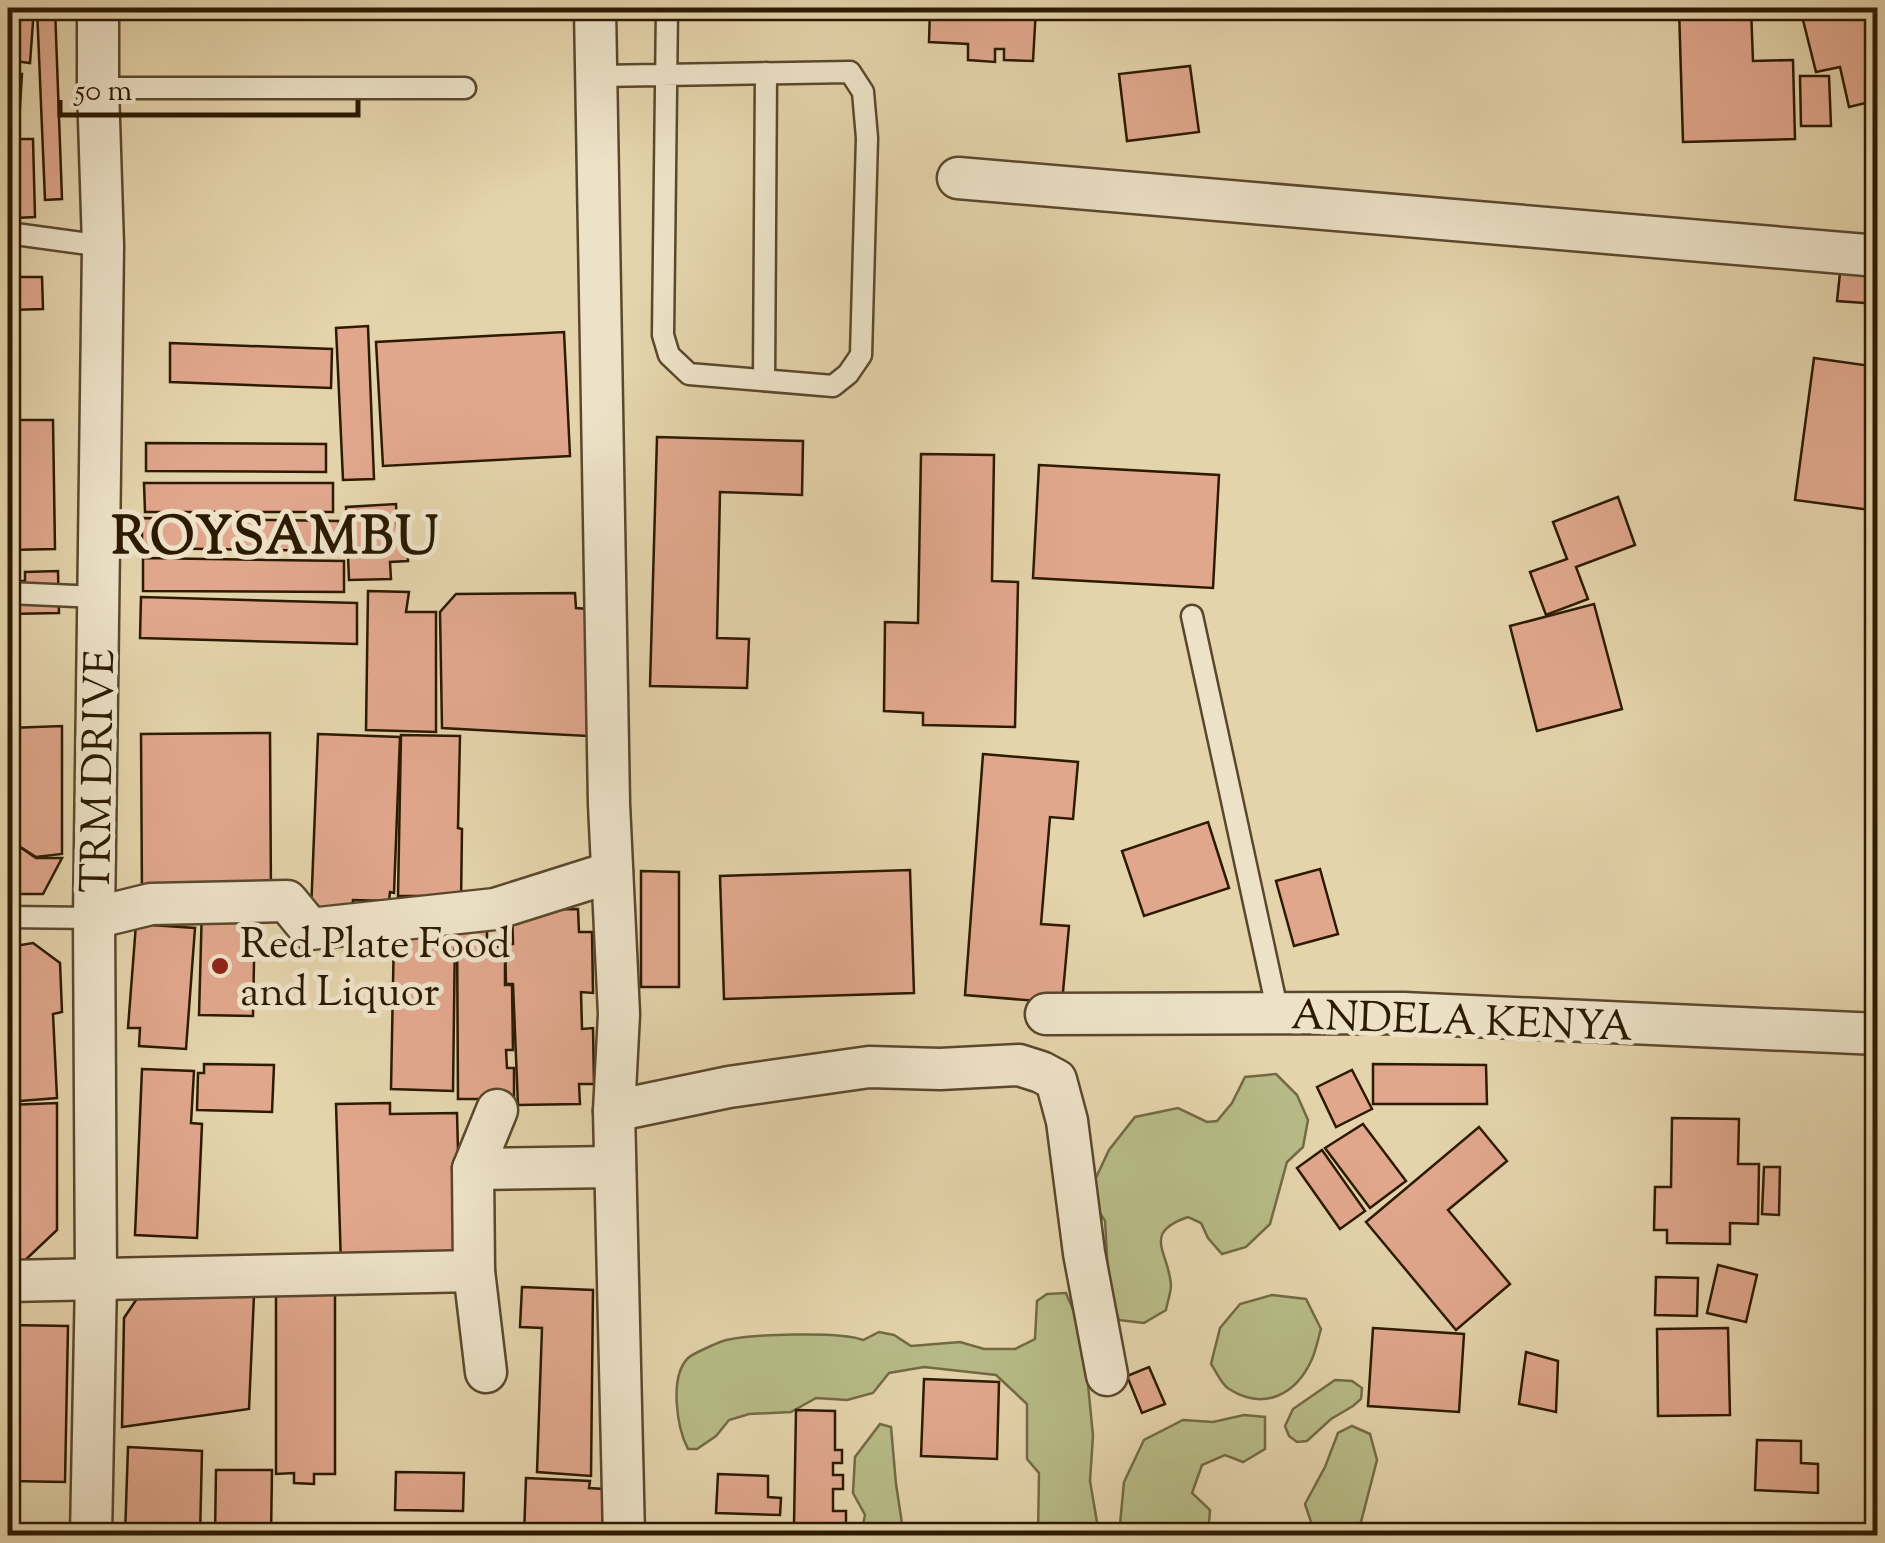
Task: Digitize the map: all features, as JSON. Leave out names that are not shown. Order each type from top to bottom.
[{"type":"street","name":"TRM DRIVE","points":[[92,1536],[96,1279],[94,918],[103,246],[98,8]]},
{"type":"street","points":[[596,8],[608,784],[619,1014],[614,1111],[624,1536]]},
{"type":"street","points":[[958,178],[1878,256]]},
{"type":"street","points":[[94,918],[151,904],[287,901],[310,929],[495,909],[612,872]]},
{"type":"street","name":"ANDELA KENYA","points":[[1046,1014],[1403,1013],[1878,1034]]},
{"type":"street","points":[[614,1111],[729,1087],[869,1067],[1019,1066],[1056,1080],[1067,1121],[1084,1254],[1107,1374]]},
{"type":"street","points":[[486,1372],[474,1271],[473,1170],[498,1110]]},
{"type":"street","points":[[473,1170],[616,1167]]},
{"type":"street","points":[[8,1280],[474,1271]]},
{"type":"lane","points":[[596,76],[664,75],[766,74],[850,72],[863,92],[867,138],[861,355],[848,374],[833,386],[689,374],[669,355],[664,335],[664,75],[666,8]]},
{"type":"lane","points":[[764,380],[766,74]]},
{"type":"lane","points":[[98,88],[465,88]]},
{"type":"lane","points":[[8,233],[103,246]]},
{"type":"lane","points":[[8,593],[98,597]]},
{"type":"lane","points":[[1192,616],[1278,1013]]},
{"type":"lane","points":[[8,917],[94,918]]},
{"type":"green space","points":[[1276,1074],[1297,1095],[1308,1120],[1303,1147],[1287,1162],[1270,1224],[1246,1247],[1222,1254],[1201,1223],[1188,1217],[1174,1223],[1161,1237],[1171,1285],[1166,1310],[1144,1323],[1119,1320],[1109,1290],[1105,1221],[1098,1210],[1094,1182],[1109,1150],[1135,1117],[1178,1108],[1207,1122],[1217,1121],[1245,1077]]},
{"type":"green space","points":[[1066,1293],[1083,1333],[1093,1436],[1090,1481],[1097,1535],[1038,1535],[1039,1473],[1027,1459],[1027,1404],[996,1375],[924,1367],[889,1373],[873,1393],[847,1400],[816,1398],[791,1412],[749,1414],[729,1420],[716,1436],[697,1449],[688,1449],[684,1440],[678,1416],[678,1377],[690,1356],[720,1342],[794,1334],[863,1340],[879,1332],[894,1335],[911,1346],[960,1342],[984,1349],[1015,1349],[1035,1339],[1037,1301],[1047,1294]]},
{"type":"green space","points":[[1272,1295],[1306,1299],[1321,1329],[1312,1359],[1297,1382],[1278,1396],[1254,1399],[1226,1387],[1211,1364],[1220,1328],[1240,1304]]},
{"type":"green space","points":[[1335,1380],[1352,1381],[1362,1388],[1361,1399],[1307,1441],[1297,1442],[1285,1426],[1293,1409]]},
{"type":"green space","points":[[1244,1415],[1265,1417],[1265,1449],[1243,1462],[1225,1455],[1202,1465],[1192,1493],[1210,1510],[1208,1535],[1119,1535],[1124,1482],[1144,1440],[1183,1420],[1213,1422]]},
{"type":"green space","points":[[880,1424],[891,1427],[903,1530],[900,1535],[861,1535],[865,1515],[853,1493],[855,1457]]},
{"type":"green space","points":[[1352,1426],[1370,1434],[1377,1460],[1361,1522],[1346,1535],[1318,1535],[1305,1504],[1338,1433]]},
{"type":"building","points":[[19,8],[34,8],[30,63],[14,61]]},
{"type":"building","points":[[37,8],[55,8],[62,199],[45,200]]},
{"type":"building","points":[[930,8],[1036,8],[1033,61],[1004,60],[1004,49],[995,49],[995,62],[968,60],[968,44],[929,42]]},
{"type":"building","points":[[1679,8],[1751,8],[1753,61],[1793,60],[1795,139],[1683,142]]},
{"type":"building","points":[[1800,8],[1878,8],[1878,100],[1849,107],[1840,67],[1816,72]]},
{"type":"building","points":[[1190,66],[1199,132],[1127,141],[1119,74]]},
{"type":"building","points":[[8,73],[22,74],[18,138],[10,138],[9,150],[8,150]]},
{"type":"building","points":[[1800,76],[1829,76],[1831,126],[1801,126]]},
{"type":"building","points":[[13,139],[33,139],[35,217],[15,218]]},
{"type":"building","points":[[1840,273],[1878,276],[1878,304],[1837,301]]},
{"type":"building","points":[[9,277],[42,277],[43,309],[10,310]]},
{"type":"building","points":[[368,326],[374,479],[343,480],[336,328]]},
{"type":"building","points":[[564,332],[570,456],[383,466],[376,342]]},
{"type":"building","points":[[170,343],[332,349],[331,388],[170,382]]},
{"type":"building","points":[[8,356],[18,356],[18,394],[8,394]]},
{"type":"building","points":[[1814,358],[1878,367],[1878,511],[1795,500]]},
{"type":"building","points":[[8,420],[53,420],[55,549],[8,550]]},
{"type":"building","points":[[657,437],[803,441],[802,495],[720,492],[717,638],[749,639],[747,688],[650,686]]},
{"type":"building","points":[[146,443],[326,444],[326,472],[146,471]]},
{"type":"building","points":[[921,454],[994,455],[992,581],[1018,582],[1015,727],[923,725],[923,713],[884,711],[885,622],[918,623]]},
{"type":"building","points":[[1039,465],[1219,475],[1213,588],[1033,578]]},
{"type":"building","points":[[144,483],[333,483],[333,512],[145,512]]},
{"type":"building","points":[[1618,497],[1635,545],[1576,567],[1588,599],[1546,615],[1530,572],[1567,559],[1553,522]]},
{"type":"building","points":[[396,504],[397,528],[407,527],[408,561],[390,562],[391,579],[349,580],[346,507]]},
{"type":"building","points":[[142,518],[339,521],[338,551],[142,548]]},
{"type":"building","points":[[143,558],[344,561],[344,592],[143,591]]},
{"type":"building","points":[[58,571],[59,613],[8,614],[8,581],[25,581],[25,572]]},
{"type":"building","points":[[368,591],[409,592],[406,612],[436,612],[436,732],[366,730]]},
{"type":"building","points":[[575,593],[576,608],[588,609],[587,736],[442,728],[440,612],[456,594]]},
{"type":"building","points":[[141,597],[357,603],[357,644],[140,638]]},
{"type":"building","points":[[1594,604],[1622,709],[1537,731],[1510,626]]},
{"type":"building","points":[[62,726],[62,854],[36,857],[8,839],[10,728]]},
{"type":"building","points":[[270,733],[271,898],[142,899],[141,734]]},
{"type":"building","points":[[318,734],[400,737],[394,893],[390,892],[389,901],[353,900],[352,913],[311,912]]},
{"type":"building","points":[[401,735],[460,736],[461,902],[398,896]]},
{"type":"building","points":[[983,754],[1078,762],[1073,819],[1050,817],[1041,924],[1069,926],[1062,1003],[965,995]]},
{"type":"building","points":[[1208,822],[1229,888],[1144,916],[1122,851]]},
{"type":"building","points":[[8,839],[36,858],[62,858],[43,894],[8,894]]},
{"type":"building","points":[[1320,869],[1338,934],[1294,946],[1276,881]]},
{"type":"building","points":[[910,870],[914,993],[724,999],[720,876]]},
{"type":"building","points":[[641,871],[679,872],[679,987],[641,987]]},
{"type":"building","points":[[202,906],[255,908],[253,1016],[199,1015]]},
{"type":"building","points":[[578,909],[579,932],[592,932],[593,993],[581,992],[582,1029],[593,1028],[594,1084],[579,1084],[580,1104],[518,1105],[513,984],[506,984],[505,945],[513,944],[512,910]]},
{"type":"building","points":[[136,924],[195,928],[186,1049],[139,1046],[140,1028],[128,1028]]},
{"type":"building","points":[[457,924],[487,925],[487,947],[505,947],[505,985],[512,985],[513,1050],[506,1050],[507,1068],[514,1068],[514,1099],[458,1099]]},
{"type":"building","points":[[394,932],[455,933],[453,1091],[391,1089]]},
{"type":"building","points":[[33,943],[60,963],[62,1012],[53,1014],[57,1098],[8,1102],[8,947]]},
{"type":"building","points":[[204,1064],[274,1065],[272,1112],[197,1110],[198,1073],[204,1073]]},
{"type":"building","points":[[1373,1064],[1486,1065],[1487,1104],[1373,1104]]},
{"type":"building","points":[[142,1069],[194,1071],[191,1123],[202,1124],[197,1238],[135,1235]]},
{"type":"building","points":[[1352,1070],[1372,1109],[1336,1127],[1317,1087]]},
{"type":"building","points":[[57,1103],[57,1230],[19,1266],[8,1266],[8,1105]]},
{"type":"building","points":[[390,1103],[390,1114],[457,1113],[461,1262],[341,1265],[336,1104]]},
{"type":"building","points":[[1672,1118],[1739,1119],[1738,1164],[1759,1164],[1758,1224],[1730,1223],[1730,1244],[1667,1243],[1667,1230],[1654,1230],[1655,1187],[1671,1187]]},
{"type":"building","points":[[1363,1124],[1406,1181],[1370,1208],[1325,1148]]},
{"type":"building","points":[[1479,1127],[1507,1161],[1448,1210],[1510,1284],[1456,1330],[1366,1222]]},
{"type":"building","points":[[1322,1150],[1365,1211],[1340,1229],[1297,1168]]},
{"type":"building","points":[[1764,1167],[1780,1167],[1779,1215],[1762,1214]]},
{"type":"building","points":[[1718,1265],[1757,1275],[1746,1322],[1707,1313]]},
{"type":"building","points":[[255,1272],[249,1409],[122,1427],[124,1318],[136,1300],[159,1280]]},
{"type":"building","points":[[1656,1277],[1698,1278],[1697,1316],[1655,1315]]},
{"type":"building","points":[[276,1284],[335,1284],[335,1474],[314,1474],[314,1484],[294,1483],[294,1473],[276,1474]]},
{"type":"building","points":[[522,1287],[593,1290],[591,1476],[537,1472],[542,1328],[520,1327]]},
{"type":"building","points":[[8,1325],[68,1326],[65,1482],[8,1481]]},
{"type":"building","points":[[1373,1328],[1464,1334],[1459,1412],[1368,1406]]},
{"type":"building","points":[[1728,1328],[1730,1415],[1658,1416],[1657,1329]]},
{"type":"building","points":[[1526,1352],[1558,1361],[1556,1412],[1519,1404]]},
{"type":"building","points":[[1149,1367],[1165,1404],[1142,1413],[1127,1376]]},
{"type":"building","points":[[924,1379],[999,1382],[997,1459],[921,1456]]},
{"type":"building","points":[[796,1410],[835,1411],[835,1450],[842,1450],[842,1463],[833,1463],[833,1475],[843,1475],[843,1489],[833,1489],[833,1511],[846,1511],[846,1526],[794,1525]]},
{"type":"building","points":[[1757,1440],[1801,1441],[1801,1463],[1818,1464],[1818,1493],[1755,1490]]},
{"type":"building","points":[[128,1447],[202,1451],[200,1536],[125,1536]]},
{"type":"building","points":[[216,1470],[272,1470],[271,1536],[215,1536]]},
{"type":"building","points":[[396,1472],[464,1473],[463,1511],[395,1510]]},
{"type":"building","points":[[718,1474],[768,1476],[768,1497],[781,1498],[780,1515],[716,1513]]},
{"type":"building","points":[[526,1478],[590,1481],[589,1488],[604,1489],[602,1536],[524,1536]]},
{"type":"building","points":[[774,1533],[774,1536],[713,1534]]},
{"type":"place","name":"Red Plate Food and Liquor","points":[[220,966]]},
{"type":"district","name":"ROYSAMBU","points":[[276,535]]}]
